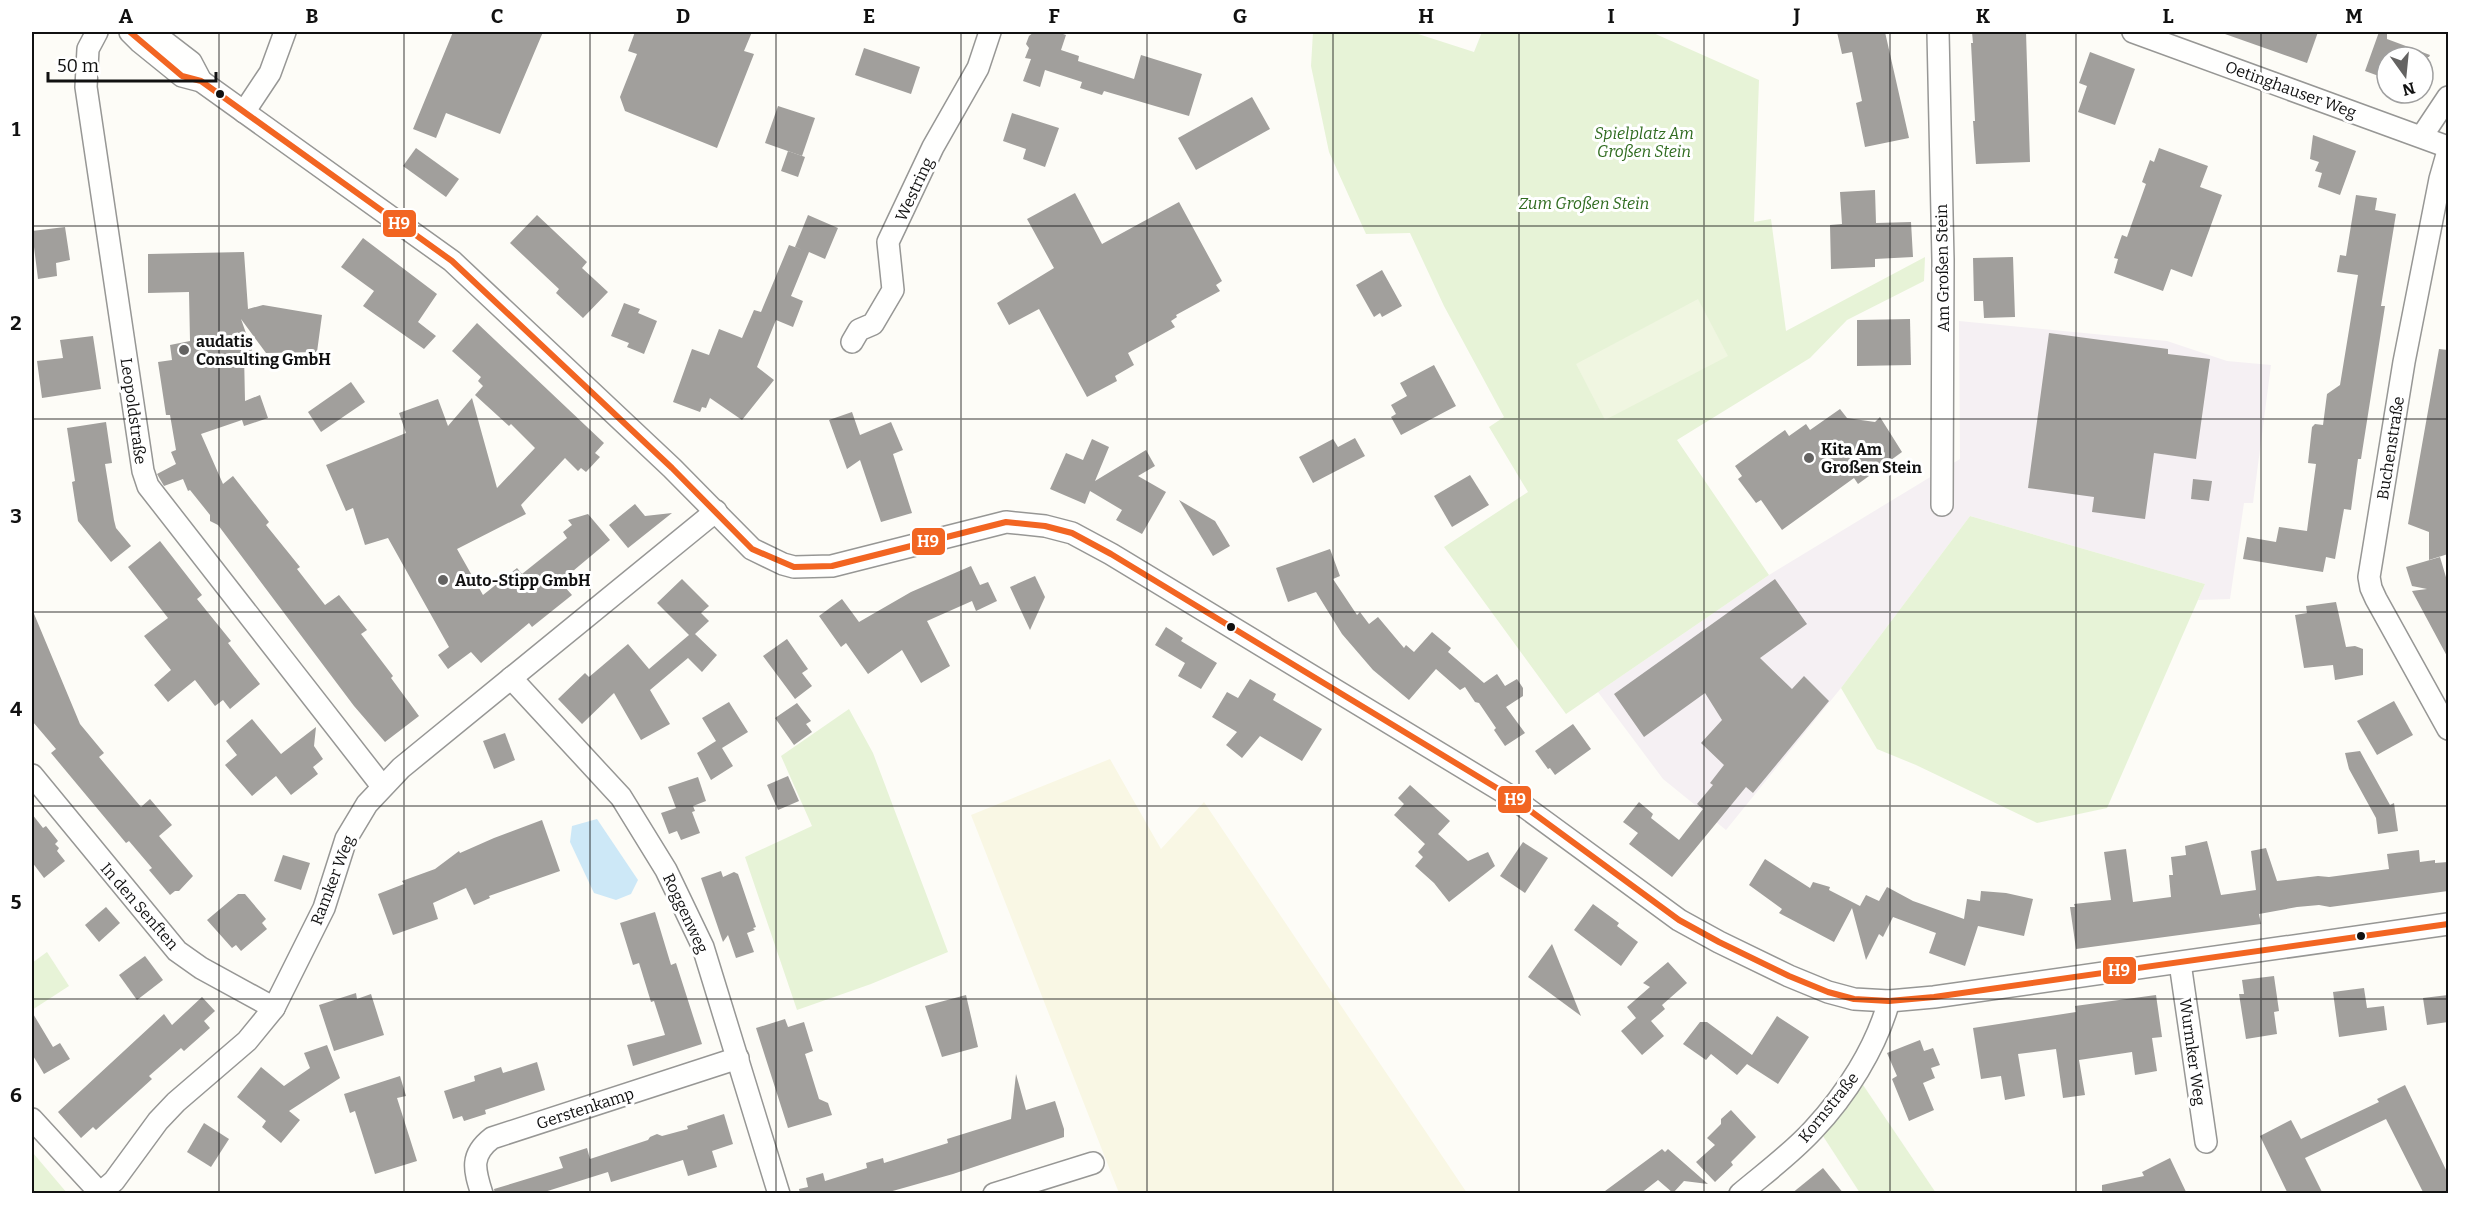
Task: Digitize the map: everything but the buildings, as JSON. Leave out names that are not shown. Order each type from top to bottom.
[{"type":"street","name":"Leopoldstraße","points":[[97,32],[88,49],[86,87],[143,471],[148,486],[382,786]]},
{"type":"street","points":[[130,32],[182,76],[201,81],[452,261],[716,511],[752,549],[794,567],[832,566],[1006,522],[1045,526],[1072,533],[1510,796],[1679,920],[1789,976],[1828,992],[1854,999],[1889,1001],[1946,995],[2448,924]]},
{"type":"street","points":[[152,32],[191,62],[201,81]]},
{"type":"street","points":[[244,112],[270,73],[285,32]]},
{"type":"street","name":"Westring","points":[[852,342],[859,330],[873,324],[893,290],[888,242],[933,147],[978,68],[990,32]]},
{"type":"street","name":"Am Großen Stein","points":[[1938,32],[1943,260],[1942,505]]},
{"type":"street","name":"Oetinghauser Weg","points":[[2133,32],[2422,136],[2448,149]]},
{"type":"street","points":[[2422,136],[2448,97]]},
{"type":"street","name":"Buchenstraße","points":[[2448,149],[2440,179],[2407,351],[2369,577],[2376,599],[2448,729]]},
{"type":"street","name":"Ramker Weg","points":[[100,1193],[114,1181],[158,1121],[176,1102],[247,1041],[273,1008],[324,908],[346,838],[367,804],[382,786],[716,511]]},
{"type":"street","name":"Roggenweg","points":[[511,678],[621,797],[643,829],[676,889],[703,947],[779,1194]]},
{"type":"street","name":"In den Senften","points":[[32,775],[177,951],[201,968],[273,1008]]},
{"type":"street","name":"Wurmker Weg","points":[[2180,963],[2206,1142]]},
{"type":"street","name":"Kornstraße","points":[[1740,1194],[1813,1130],[1838,1099],[1866,1057],[1884,1021],[1889,1001]]},
{"type":"street","name":"Gerstenkamp","points":[[482,1194],[476,1173],[476,1158],[482,1146],[492,1138],[738,1058]]},
{"type":"street","points":[[32,1119],[100,1193]]},
{"type":"street","points":[[994,1194],[1093,1163]]},
{"type":"shaded area","points":[[1959,321],[2167,341],[2227,361],[2271,365],[2253,503],[2244,503],[2230,599],[2198,600],[2205,584],[1970,516],[1841,688],[1726,830],[1663,779],[1598,692],[1769,575],[1960,459]]},
{"type":"shaded area","points":[[1110,759],[1161,849],[1204,802],[1467,1193],[1119,1193],[971,815]]},
{"type":"green space","name":"Zum Großen Stein","points":[[1313,32],[1412,32],[1474,52],[1482,32],[1651,32],[1759,80],[1754,222],[1771,219],[1786,331],[1925,257],[1924,281],[1847,320],[1810,358],[1677,440],[1769,575],[1566,714],[1444,547],[1528,492],[1489,427],[1504,417],[1444,306],[1410,233],[1366,234],[1329,152],[1311,66]]},
{"type":"green space","points":[[1698,299],[1728,356],[1605,420],[1576,364]]},
{"type":"green space","points":[[1970,516],[2205,584],[2107,808],[2037,823],[1916,765],[1877,749],[1841,688]]},
{"type":"green space","points":[[849,709],[873,753],[948,952],[871,984],[797,1010],[745,857],[812,826],[781,756]]},
{"type":"green space","points":[[47,952],[69,986],[32,1010],[32,963]]},
{"type":"green space","points":[[1859,1079],[1936,1193],[1860,1193],[1821,1133]]},
{"type":"green space","points":[[33,1153],[67,1193],[32,1193]]},
{"type":"water","points":[[597,819],[638,880],[631,894],[616,900],[594,893],[570,842],[572,826]]},
{"type":"transit line","name":"H9","points":[[130,32],[182,76],[201,81],[452,261],[672,468],[752,549],[794,567],[832,566],[1006,522],[1045,526],[1072,533],[1111,554],[1510,796],[1679,920],[1789,976],[1828,992],[1854,999],[1889,1001],[1934,997],[2448,924]]},
{"type":"place","name":"audatis Consulting GmbH","points":[[184,350]]},
{"type":"place","name":"Kita Am Großen Stein","points":[[1809,458]]},
{"type":"place","name":"Auto-Stipp GmbH","points":[[443,580]]},
{"type":"park label","name":"Spielplatz Am Großen Stein","points":[[1644,142]]}]
